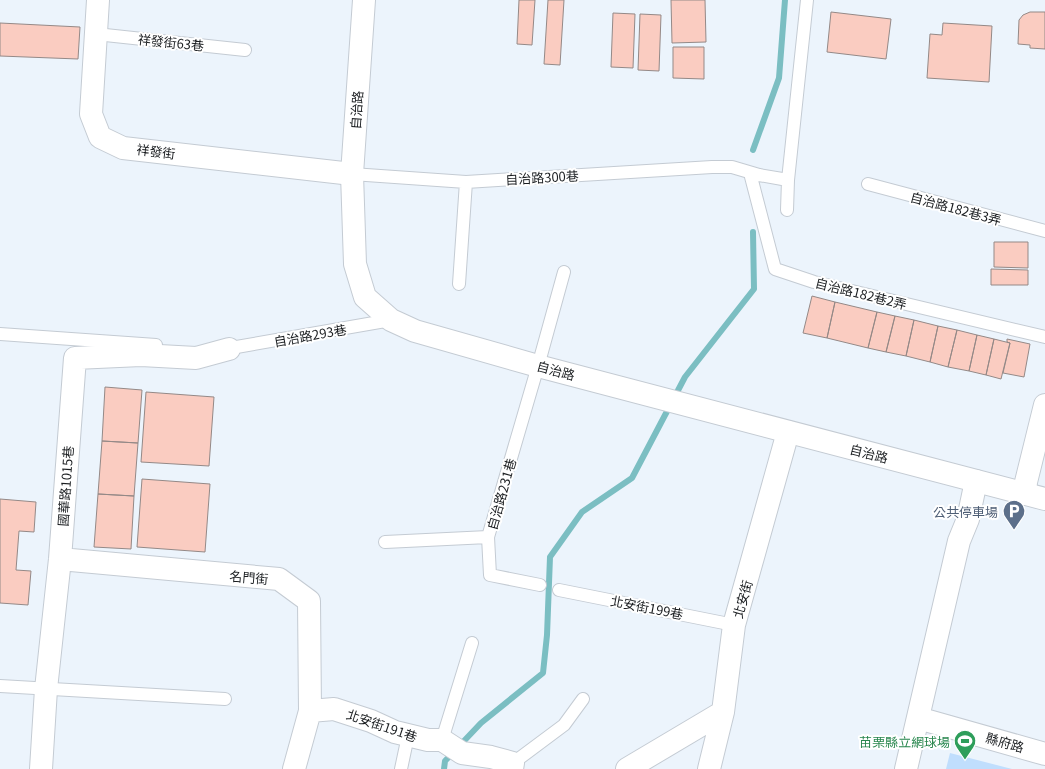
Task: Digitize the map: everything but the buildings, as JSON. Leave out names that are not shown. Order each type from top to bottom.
[{"type":"street","name":"祥發街","points":[[98,0],[91,114],[100,137],[123,148],[352,174]]},
{"type":"street","name":"自治路","points":[[364,0],[352,174],[355,264],[365,298],[391,320],[415,331],[538,366],[649,394],[1035,497]]},
{"type":"street","name":"國華路1015巷","points":[[41,769],[46,689],[60,559],[75,358],[140,355],[196,358],[229,349]]},
{"type":"street","points":[[1035,497],[1026,482],[1045,405]]},
{"type":"street","name":"北安街","points":[[709,769],[723,712],[734,625],[788,432]]},
{"type":"street","points":[[906,769],[959,541],[968,519],[976,481]]},
{"type":"street","name":"名門街","points":[[60,559],[279,579],[309,601],[310,712],[294,769]]},
{"type":"street","name":"北安街191巷","points":[[310,712],[334,709],[371,721],[395,732],[491,757],[513,766]]},
{"type":"street","points":[[627,769],[723,712]]},
{"type":"street","name":"縣府路","points":[[918,718],[1045,754]]},
{"type":"lane","points":[[787,210],[788,180],[807,0]]},
{"type":"lane","name":"祥發街63巷","points":[[96,34],[245,50]]},
{"type":"lane","name":"自治路300巷","points":[[352,174],[466,182],[704,168],[732,168],[788,180]]},
{"type":"lane","name":"自治路182巷2弄","points":[[750,172],[775,269],[814,282],[1045,337]]},
{"type":"lane","points":[[459,284],[466,182]]},
{"type":"lane","name":"自治路182巷3弄","points":[[868,184],[1045,231]]},
{"type":"lane","name":"自治路231巷","points":[[540,585],[490,575],[488,537],[564,272]]},
{"type":"lane","name":"自治路293巷","points":[[0,334],[229,349],[391,320]]},
{"type":"lane","points":[[385,542],[488,537]]},
{"type":"lane","name":"北安街199巷","points":[[559,590],[734,625]]},
{"type":"lane","points":[[452,746],[472,643]]},
{"type":"lane","points":[[0,686],[225,699]]},
{"type":"lane","points":[[513,766],[564,725],[583,699]]},
{"type":"lane","points":[[401,769],[408,736]]},
{"type":"shaded area","name":"苗栗縣立網球場","points":[[950,753],[1012,769],[946,769]]},
{"type":"waterway","points":[[753,150],[779,78],[785,0]]},
{"type":"waterway","points":[[444,769],[445,761],[481,723],[543,673],[547,635],[550,557],[582,512],[632,478],[685,377],[754,289],[753,232]]},
{"type":"place","name":"公共停車場","points":[[1014,530]]},
{"type":"place","name":"苗栗縣立網球場","points":[[965,760]]}]
